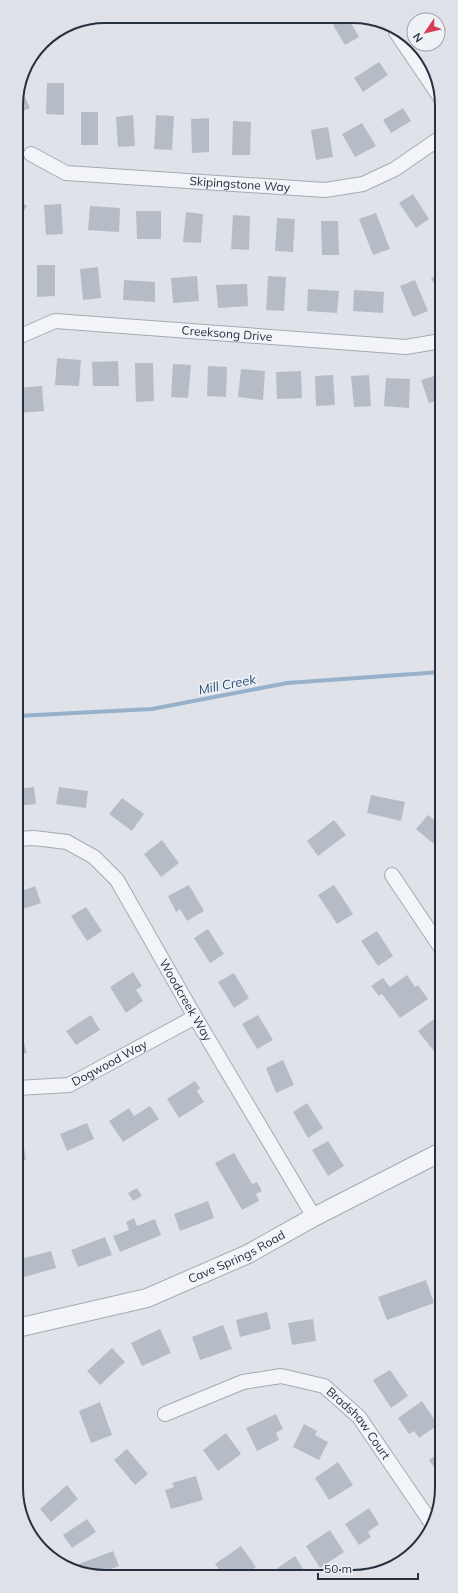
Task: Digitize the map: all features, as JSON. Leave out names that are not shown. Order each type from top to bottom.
[{"type":"street","points":[[400,38],[432,86]]},
{"type":"street","name":"Skipingstone Way","points":[[31,154],[66,173],[325,190],[363,184],[395,169],[435,141]]},
{"type":"street","name":"Creeksong Drive","points":[[23,335],[55,321],[406,347],[435,342]]},
{"type":"street","name":"Woodcreek Way","points":[[23,839],[34,838],[67,842],[94,857],[117,880],[195,1017],[314,1217]]},
{"type":"street","points":[[392,876],[435,939]]},
{"type":"street","name":"Dogwood Way","points":[[23,1088],[69,1085],[195,1017]]},
{"type":"street","name":"Cave Springs Road","points":[[23,1327],[147,1298],[248,1254],[314,1217],[435,1156]]},
{"type":"street","name":"Bradshaw Court","points":[[164,1414],[243,1382],[281,1376],[324,1386],[359,1417],[429,1519]]},
{"type":"building","points":[[337,23],[351,23],[359,37],[345,45],[333,25]]},
{"type":"building","points":[[379,62],[388,75],[363,92],[354,78]]},
{"type":"building","points":[[47,83],[64,83],[64,115],[46,114]]},
{"type":"building","points":[[24,95],[30,108],[23,111]]},
{"type":"building","points":[[403,108],[411,121],[391,133],[383,120]]},
{"type":"building","points":[[81,112],[98,112],[98,145],[81,145]]},
{"type":"building","points":[[133,115],[135,146],[118,147],[116,117]]},
{"type":"building","points":[[156,115],[174,116],[172,150],[154,149]]},
{"type":"building","points":[[209,118],[209,152],[192,153],[191,119]]},
{"type":"building","points":[[233,121],[251,122],[250,155],[232,155]]},
{"type":"building","points":[[362,123],[376,146],[355,157],[342,134]]},
{"type":"building","points":[[328,127],[333,157],[316,160],[311,130]]},
{"type":"building","points":[[413,194],[429,219],[416,228],[399,203]]},
{"type":"building","points":[[23,203],[27,206],[23,212]]},
{"type":"building","points":[[61,204],[63,234],[46,235],[44,205]]},
{"type":"building","points":[[90,206],[120,208],[119,232],[88,230]]},
{"type":"building","points":[[136,211],[161,211],[161,239],[137,239]]},
{"type":"building","points":[[186,212],[203,214],[201,243],[183,242]]},
{"type":"building","points":[[376,213],[390,249],[373,255],[359,219]]},
{"type":"building","points":[[233,215],[250,216],[249,250],[231,249]]},
{"type":"building","points":[[277,218],[295,219],[293,252],[275,251]]},
{"type":"building","points":[[321,221],[338,221],[339,255],[322,255]]},
{"type":"building","points":[[37,265],[55,265],[55,296],[37,297]]},
{"type":"building","points":[[98,267],[101,298],[83,300],[80,269]]},
{"type":"building","points":[[197,276],[199,301],[173,303],[171,278]]},
{"type":"building","points":[[268,276],[286,277],[284,311],[266,310]]},
{"type":"building","points":[[435,276],[435,285],[431,279]]},
{"type":"building","points":[[124,280],[155,282],[155,302],[123,300]]},
{"type":"building","points":[[415,280],[428,311],[413,317],[400,286]]},
{"type":"building","points":[[247,284],[248,306],[218,308],[216,285]]},
{"type":"building","points":[[308,289],[339,291],[337,313],[307,311]]},
{"type":"building","points":[[354,290],[384,292],[383,313],[353,311]]},
{"type":"building","points":[[57,358],[81,360],[79,386],[55,385]]},
{"type":"building","points":[[118,361],[119,386],[93,386],[92,362]]},
{"type":"building","points":[[135,363],[153,363],[154,401],[136,402]]},
{"type":"building","points":[[173,364],[191,365],[188,398],[171,397]]},
{"type":"building","points":[[208,366],[227,367],[226,397],[207,396]]},
{"type":"building","points":[[241,369],[265,371],[263,400],[238,397]]},
{"type":"building","points":[[301,371],[302,398],[277,399],[276,372]]},
{"type":"building","points":[[333,375],[335,405],[316,406],[315,376]]},
{"type":"building","points":[[369,375],[371,406],[354,407],[351,376]]},
{"type":"building","points":[[435,376],[435,402],[429,403],[421,380]]},
{"type":"building","points":[[386,378],[410,379],[409,408],[384,406]]},
{"type":"building","points":[[42,386],[44,411],[23,413],[23,387]]},
{"type":"building","points":[[34,787],[36,804],[23,805],[23,788]]},
{"type":"building","points":[[59,787],[88,791],[86,808],[56,804]]},
{"type":"building","points":[[371,795],[405,802],[401,821],[367,813]]},
{"type":"building","points":[[122,798],[144,814],[132,831],[109,814]]},
{"type":"building","points":[[428,815],[435,821],[435,845],[416,829]]},
{"type":"building","points":[[334,820],[346,835],[318,856],[307,841]]},
{"type":"building","points":[[162,840],[179,863],[161,877],[144,854]]},
{"type":"building","points":[[189,885],[204,911],[187,921],[180,909],[176,912],[168,896]]},
{"type":"building","points":[[334,885],[353,914],[337,924],[318,895]]},
{"type":"building","points":[[35,886],[41,903],[23,909],[23,891]]},
{"type":"building","points":[[86,907],[102,931],[87,941],[71,916]]},
{"type":"building","points":[[208,929],[224,954],[210,963],[194,938]]},
{"type":"building","points":[[377,931],[393,956],[378,966],[361,941]]},
{"type":"building","points":[[133,972],[142,986],[136,990],[143,1001],[126,1013],[110,987]]},
{"type":"building","points":[[234,973],[249,998],[234,1008],[218,982]]},
{"type":"building","points":[[407,975],[415,987],[418,985],[428,999],[400,1018],[382,994],[379,996],[371,986],[383,978],[390,987]]},
{"type":"building","points":[[91,1015],[100,1030],[76,1045],[66,1031]]},
{"type":"building","points":[[258,1015],[273,1040],[257,1049],[242,1024]]},
{"type":"building","points":[[435,1018],[435,1052],[418,1031]]},
{"type":"building","points":[[23,1039],[27,1053],[23,1054]]},
{"type":"building","points":[[283,1060],[294,1085],[276,1093],[266,1068]]},
{"type":"building","points":[[195,1081],[200,1088],[197,1091],[204,1102],[179,1118],[167,1099]]},
{"type":"building","points":[[307,1103],[323,1128],[308,1138],[293,1112]]},
{"type":"building","points":[[150,1106],[159,1119],[123,1142],[109,1121],[129,1108],[134,1116]]},
{"type":"building","points":[[87,1123],[94,1139],[67,1151],[60,1134]]},
{"type":"building","points":[[23,1141],[26,1160],[23,1161]]},
{"type":"building","points":[[328,1141],[344,1166],[328,1176],[312,1150]]},
{"type":"building","points":[[234,1153],[252,1184],[257,1182],[262,1191],[256,1194],[259,1201],[242,1210],[215,1163]]},
{"type":"building","points":[[137,1188],[142,1196],[133,1201],[128,1193]]},
{"type":"building","points":[[208,1201],[214,1218],[180,1231],[174,1214]]},
{"type":"building","points":[[134,1218],[137,1226],[155,1219],[161,1235],[120,1252],[113,1236],[129,1230],[126,1222]]},
{"type":"building","points":[[105,1237],[112,1255],[78,1267],[71,1250]]},
{"type":"building","points":[[51,1251],[56,1268],[23,1277],[23,1258]]},
{"type":"building","points":[[426,1280],[434,1303],[387,1320],[378,1297]]},
{"type":"building","points":[[267,1312],[271,1329],[240,1337],[236,1320]]},
{"type":"building","points":[[313,1319],[316,1341],[292,1345],[288,1323]]},
{"type":"building","points":[[223,1325],[232,1349],[200,1360],[192,1337]]},
{"type":"building","points":[[160,1329],[171,1353],[142,1366],[131,1343]]},
{"type":"building","points":[[112,1348],[125,1362],[100,1385],[87,1371]]},
{"type":"building","points":[[390,1370],[408,1396],[391,1408],[373,1380]]},
{"type":"building","points":[[422,1401],[435,1420],[435,1427],[419,1438],[414,1431],[409,1434],[398,1418]]},
{"type":"building","points":[[100,1402],[112,1435],[91,1443],[79,1411]]},
{"type":"building","points":[[276,1414],[283,1429],[276,1433],[279,1440],[257,1451],[246,1428]]},
{"type":"building","points":[[304,1424],[317,1431],[315,1435],[328,1442],[319,1460],[293,1447]]},
{"type":"building","points":[[226,1433],[241,1454],[218,1471],[203,1450]]},
{"type":"building","points":[[127,1449],[148,1474],[135,1485],[114,1460]]},
{"type":"building","points":[[435,1456],[435,1469],[429,1460]]},
{"type":"building","points":[[338,1462],[353,1485],[329,1500],[315,1478]]},
{"type":"building","points":[[196,1476],[203,1500],[171,1509],[165,1490],[174,1487],[172,1483]]},
{"type":"building","points":[[67,1485],[78,1499],[51,1522],[40,1509]]},
{"type":"building","points":[[369,1508],[379,1524],[368,1532],[371,1537],[359,1545],[345,1524]]},
{"type":"building","points":[[87,1519],[96,1532],[72,1548],[63,1535]]},
{"type":"building","points":[[330,1530],[344,1552],[320,1568],[306,1546]]},
{"type":"building","points":[[241,1546],[256,1567],[252,1570],[219,1570],[215,1564]]},
{"type":"building","points":[[113,1551],[119,1566],[105,1570],[80,1566],[79,1564]]},
{"type":"building","points":[[295,1556],[304,1570],[275,1570]]},
{"type":"waterway","name":"Mill Creek","points":[[23,716],[152,709],[287,683],[435,672]]}]
